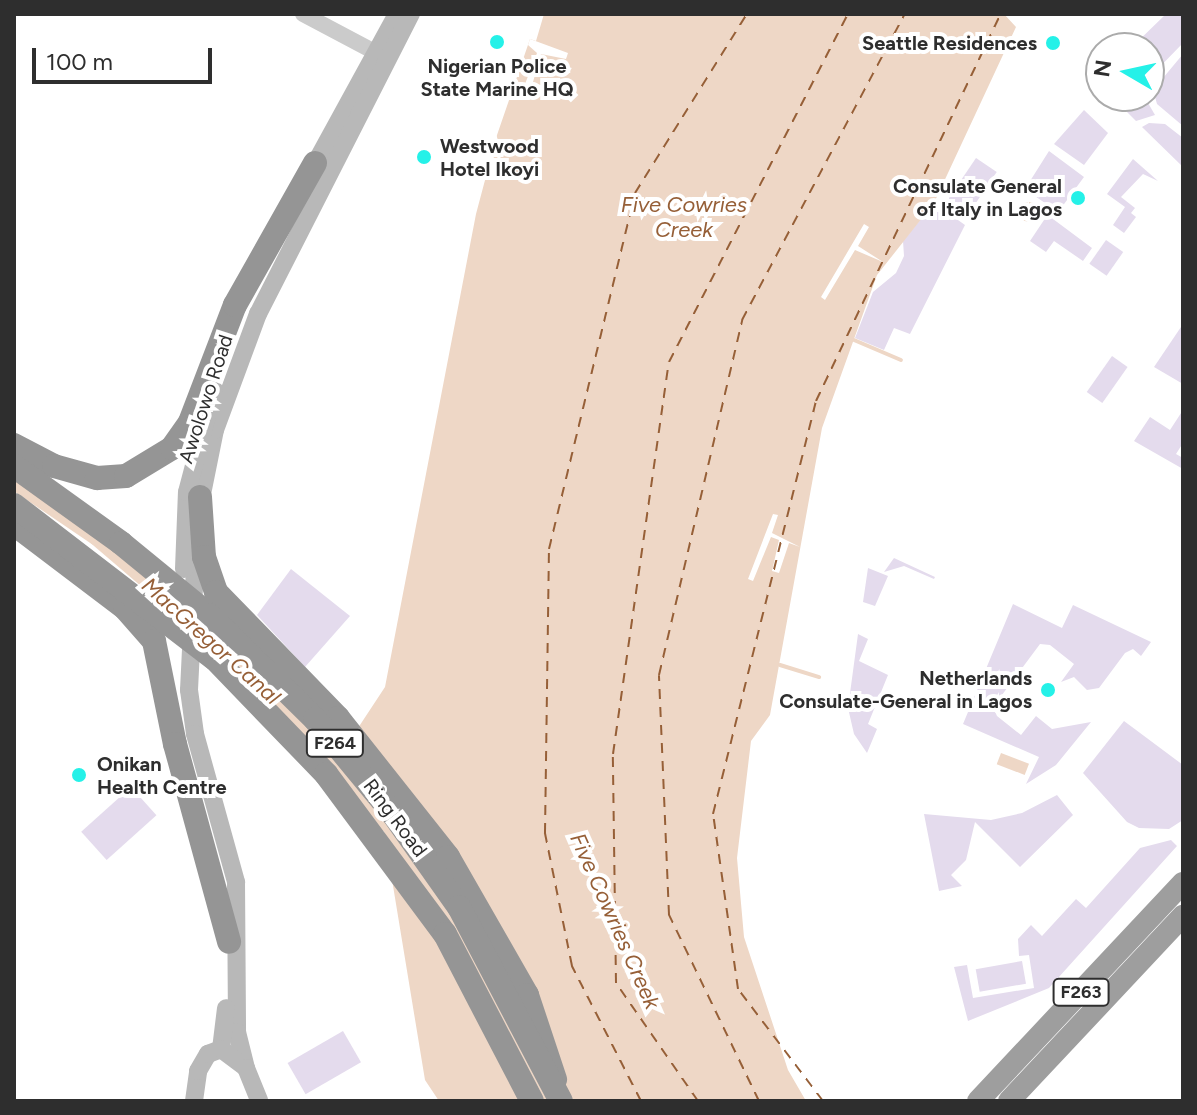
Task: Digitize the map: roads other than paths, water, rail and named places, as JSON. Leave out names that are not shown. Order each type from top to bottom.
[{"type":"highway","points":[[14,445],[83,477],[110,478],[142,470],[182,436],[215,350],[271,235],[315,163]]},
{"type":"highway","name":"Ring Road","points":[[14,466],[121,543],[209,615],[315,719],[394,815],[459,907],[560,1099]]},
{"type":"highway","points":[[200,497],[208,575],[228,609],[252,630],[382,771],[477,900],[527,995],[560,1099]]},
{"type":"highway","name":"Ring Road","points":[[14,505],[215,659],[326,774],[445,934],[532,1101]]},
{"type":"highway","points":[[14,524],[147,630],[160,656],[184,782],[229,942]]},
{"type":"highway","name":"F263","points":[[978,1101],[1183,883]]},
{"type":"highway","name":"F263","points":[[1009,1101],[1183,916]]},
{"type":"main road","name":"Awolowo Road","points":[[221,1049],[229,942],[222,869],[186,747],[184,651],[200,497],[215,430],[258,314],[382,56],[397,14]]},
{"type":"main road","name":"Awolowo Road","points":[[190,582],[187,492],[209,404],[229,345],[315,163],[411,14]]},
{"type":"main road","name":"Awolowo Road","points":[[184,651],[195,734],[236,882],[237,1032],[259,1101]]},
{"type":"main road","points":[[194,1101],[198,1071],[208,1054],[221,1049],[246,1068]]},
{"type":"street","points":[[303,14],[382,56]]},
{"type":"water","name":"Five Cowries Creek","points":[[544,14],[1004,14],[1016,27],[934,203],[877,275],[822,428],[770,715],[751,741],[737,858],[744,937],[788,1070],[806,1101],[439,1101],[425,1080],[383,825],[366,741],[358,728],[385,687],[476,214],[497,135],[530,39],[536,41]]},
{"type":"water","points":[[1029,202],[1036,205],[1039,212],[1036,219],[1029,222],[1022,219],[1019,212],[1022,205]]},
{"type":"water","points":[[1001,753],[1029,764],[1025,775],[997,764]]},
{"type":"waterway","points":[[854,340],[901,360]]},
{"type":"waterway","name":"MacGregor Canal","points":[[14,484],[95,539],[226,651],[284,706],[383,825]]},
{"type":"waterway","points":[[780,665],[819,677]]},
{"type":"place","name":"Nigerian Police State Marine HQ","points":[[497,42]]},
{"type":"place","name":"Seattle Residences","points":[[1053,43]]},
{"type":"place","name":"Westwood Hotel Ikoyi","points":[[424,157]]},
{"type":"place","name":"Consulate General of Italy in Lagos","points":[[1078,198]]},
{"type":"place","name":"Netherlands Consulate-General in Lagos","points":[[1048,690]]},
{"type":"place","name":"Onikan Health Centre","points":[[79,775]]}]
